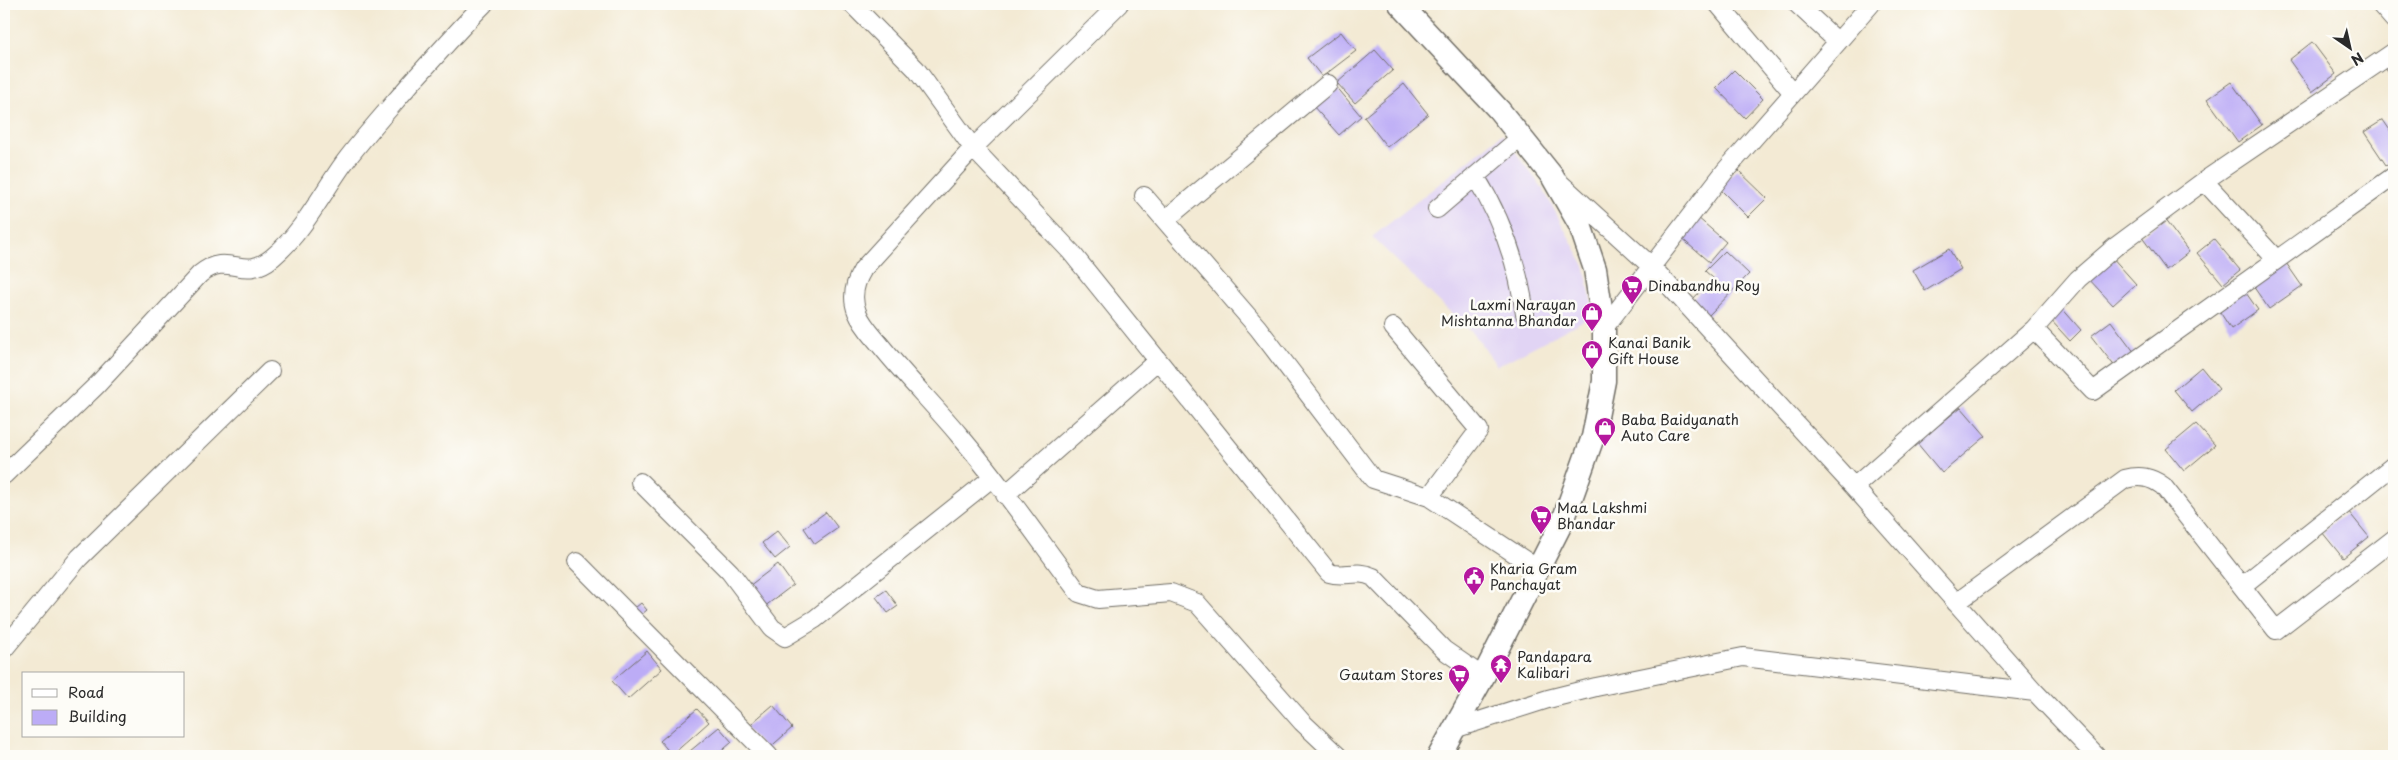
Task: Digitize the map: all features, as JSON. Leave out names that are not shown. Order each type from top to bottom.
[{"type":"main road","points":[[1402,4],[1521,137],[1552,176],[1580,225],[1595,269],[1604,328],[1604,381],[1593,437],[1564,518],[1483,677],[1439,756]]},
{"type":"street","points":[[4,475],[97,385],[200,274],[210,266],[222,263],[244,269],[259,266],[279,251],[319,202],[343,164],[369,131],[484,4]]},
{"type":"street","points":[[852,4],[916,69],[972,148],[1071,252],[1329,573],[1338,576],[1365,572],[1373,577],[1444,650],[1483,677]]},
{"type":"street","points":[[1119,4],[972,148],[863,269],[855,285],[854,303],[866,327],[993,477],[1079,593],[1098,599],[1171,593],[1197,603],[1302,722],[1338,756]]},
{"type":"street","points":[[1718,4],[1793,93]]},
{"type":"street","points":[[1798,4],[1838,42]]},
{"type":"street","points":[[1604,328],[1725,171],[1871,4]]},
{"type":"street","points":[[2380,4],[2394,20]]},
{"type":"street","points":[[1854,487],[2034,329],[2066,291],[2096,263],[2204,181],[2394,52]]},
{"type":"street","points":[[1165,220],[1328,84]]},
{"type":"street","points":[[1437,209],[1521,137]]},
{"type":"street","points":[[1475,176],[1490,200],[1512,251],[1522,292],[1525,314]]},
{"type":"street","points":[[1552,176],[1651,266],[1854,487],[2035,692],[2096,756]]},
{"type":"street","points":[[2034,329],[2093,391],[2394,176]]},
{"type":"street","points":[[2204,181],[2276,259]]},
{"type":"street","points":[[1144,196],[1258,328],[1374,479],[1429,497],[1538,569]]},
{"type":"street","points":[[1393,327],[1479,430],[1429,497]]},
{"type":"street","points":[[1006,494],[1157,361]]},
{"type":"street","points":[[4,649],[79,558],[270,371]]},
{"type":"street","points":[[2242,586],[2394,465]]},
{"type":"street","points":[[1956,603],[2125,479],[2133,476],[2150,478],[2163,486],[2276,630],[2394,539]]},
{"type":"street","points":[[640,482],[730,572],[772,628],[786,637],[815,619],[993,477]]},
{"type":"street","points":[[577,562],[769,756]]},
{"type":"street","points":[[1454,729],[1548,699],[1596,687],[1742,657],[2035,692]]},
{"type":"shaded area","points":[[1502,134],[1543,189],[1579,256],[1585,268],[1594,315],[1497,366],[1476,337],[1372,237]]},
{"type":"building","points":[[1341,32],[1356,51],[1322,77],[1307,58]]},
{"type":"building","points":[[2312,42],[2336,74],[2312,92],[2289,60]]},
{"type":"building","points":[[1375,50],[1393,70],[1355,103],[1337,83]]},
{"type":"building","points":[[2392,62],[2394,64],[2394,80],[2385,68]]},
{"type":"building","points":[[1734,70],[1763,99],[1745,118],[1716,88]]},
{"type":"building","points":[[2231,82],[2262,125],[2238,142],[2207,99]]},
{"type":"building","points":[[1404,84],[1428,114],[1387,147],[1364,117]]},
{"type":"building","points":[[1335,85],[1361,116],[1339,135],[1312,105]]},
{"type":"building","points":[[2383,120],[2394,136],[2394,159],[2386,165],[2364,132]]},
{"type":"building","points":[[1737,169],[1767,198],[1748,217],[1719,188]]},
{"type":"building","points":[[1697,217],[1726,242],[1709,262],[1680,237]]},
{"type":"building","points":[[2164,219],[2189,252],[2166,270],[2141,236]]},
{"type":"building","points":[[2214,239],[2240,270],[2223,284],[2197,253]]},
{"type":"building","points":[[1949,249],[1961,269],[1925,291],[1913,270]]},
{"type":"building","points":[[1725,251],[1749,274],[1708,316],[1692,300],[1713,278],[1705,271]]},
{"type":"building","points":[[2111,256],[2136,284],[2113,305],[2087,277]]},
{"type":"building","points":[[2284,260],[2302,286],[2269,309],[2251,283]]},
{"type":"building","points":[[2244,290],[2258,310],[2231,329],[2218,309]]},
{"type":"building","points":[[2060,306],[2081,330],[2070,341],[2048,317]]},
{"type":"building","points":[[2111,321],[2135,353],[2116,368],[2091,336]]},
{"type":"building","points":[[2201,367],[2219,389],[2192,412],[2174,390]]},
{"type":"building","points":[[1961,407],[1986,436],[1942,473],[1917,443]]},
{"type":"building","points":[[2196,424],[2215,445],[2184,471],[2166,449]]},
{"type":"building","points":[[2348,511],[2369,537],[2343,558],[2322,532]]},
{"type":"building","points":[[826,512],[838,528],[815,544],[804,528]]},
{"type":"building","points":[[777,531],[790,547],[775,559],[762,543]]},
{"type":"building","points":[[778,564],[793,585],[760,610],[745,589]]},
{"type":"building","points":[[886,590],[898,606],[888,613],[876,597]]},
{"type":"building","points":[[641,603],[647,610],[636,619],[630,612]]},
{"type":"building","points":[[647,651],[662,669],[628,699],[612,681]]},
{"type":"building","points":[[773,705],[792,728],[766,751],[746,728]]},
{"type":"building","points":[[697,709],[709,722],[672,755],[660,741]]},
{"type":"building","points":[[719,727],[732,742],[716,756],[684,756]]},
{"type":"place","name":"Dinabandhu Roy","points":[[1632,305]]},
{"type":"place","name":"Laxmi Narayan Mishtanna Bhandar","points":[[1592,332]]},
{"type":"place","name":"Kanai Banik Gift House","points":[[1592,370]]},
{"type":"place","name":"Baba Baidyanath Auto Care","points":[[1605,447]]},
{"type":"place","name":"Maa Lakshmi Bhandar","points":[[1541,535]]},
{"type":"place","name":"Kharia Gram Panchayat","points":[[1474,596]]},
{"type":"place","name":"Pandapara Kalibari","points":[[1501,684]]},
{"type":"place","name":"Gautam Stores","points":[[1459,694]]}]
